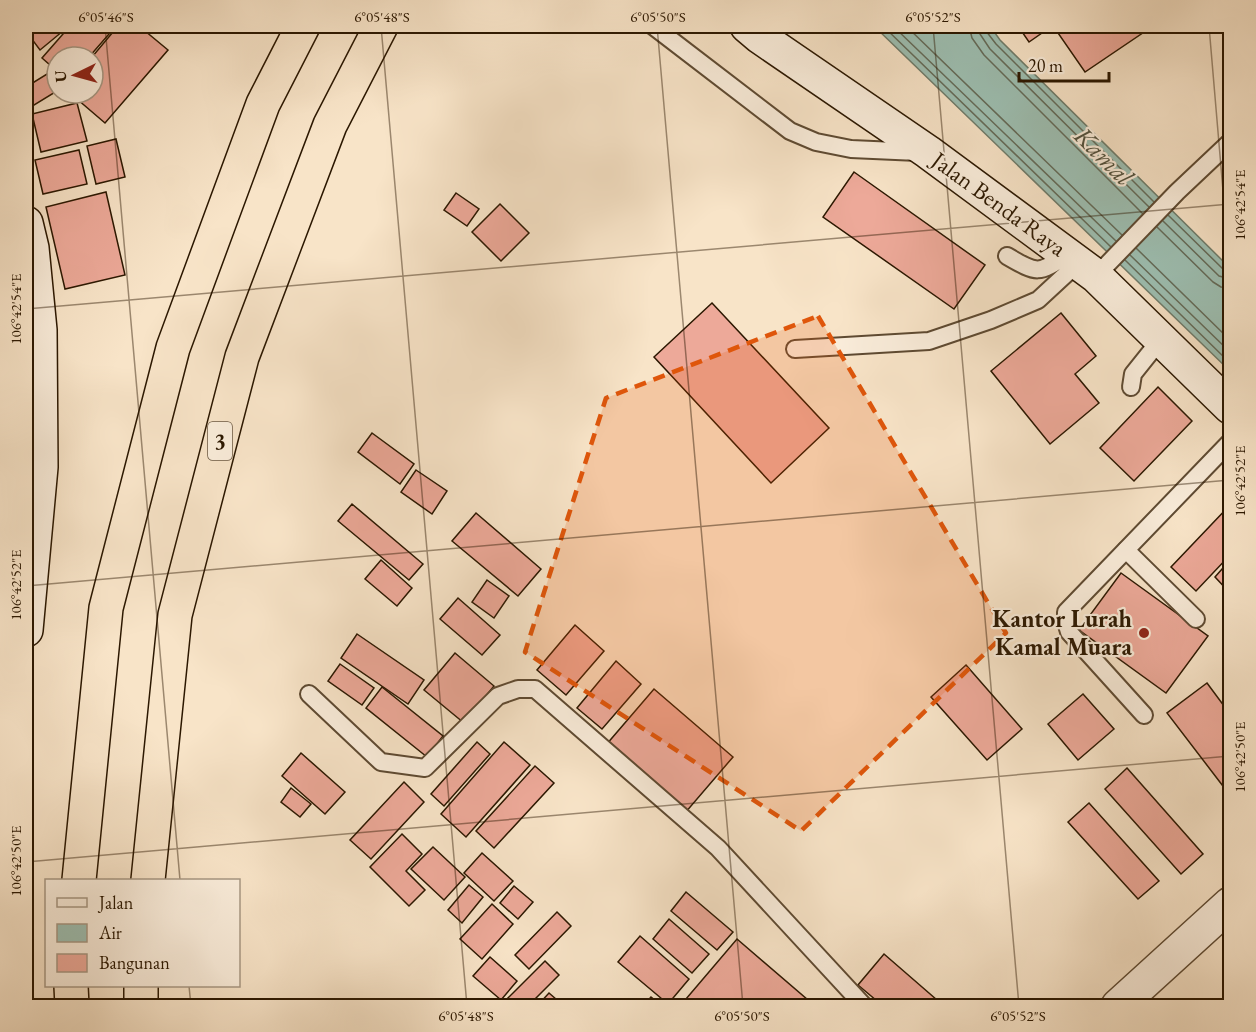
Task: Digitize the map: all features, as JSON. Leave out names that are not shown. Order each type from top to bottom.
[{"type":"highway","points":[[79,879],[106,608],[170,359],[263,104],[303,26]]},
{"type":"highway","name":"3","points":[[148,879],[175,615],[242,357],[330,125],[381,26]]},
{"type":"highway","points":[[72,987],[72,1006]]},
{"type":"highway","points":[[141,987],[141,1006]]},
{"type":"main road","name":"Jalan Benda Raya","points":[[747,26],[1089,264],[1149,353],[1230,407]]},
{"type":"main road","points":[[26,223],[32,248],[40,330],[41,467],[26,630]]},
{"type":"main road","points":[[1118,1006],[1230,903]]},
{"type":"lane","points":[[653,26],[790,131],[816,142],[851,149],[928,152]]},
{"type":"lane","points":[[795,350],[929,341],[991,320],[1038,300],[1166,204],[1230,141]]},
{"type":"lane","points":[[1007,256],[1026,268],[1038,271],[1089,264]]},
{"type":"lane","points":[[1131,387],[1133,374],[1149,353]]},
{"type":"lane","points":[[1144,715],[1068,632],[1066,612],[1230,442]]},
{"type":"lane","points":[[1126,550],[1196,619]]},
{"type":"lane","points":[[309,694],[381,762],[425,768],[498,696],[518,689],[535,689],[718,848],[864,1006]]},
{"type":"highlighted area","points":[[818,316],[1006,633],[801,831],[525,652],[606,398]]},
{"type":"water","name":"Kamal","points":[[874,26],[990,26],[1000,40],[1230,268],[1230,371]]},
{"type":"building","points":[[38,26],[59,26],[63,31],[40,50],[28,34]]},
{"type":"building","points":[[70,26],[116,26],[99,45],[53,45]]},
{"type":"building","points":[[118,26],[139,26],[168,50],[105,123],[84,105],[105,105],[105,45],[102,45]]},
{"type":"building","points":[[1018,26],[1052,26],[1029,42]]},
{"type":"building","points":[[1068,26],[1153,26],[1085,72],[1058,33]]},
{"type":"building","points":[[45,75],[45,98],[26,110],[26,87]]},
{"type":"building","points":[[78,105],[87,141],[41,152],[32,114]]},
{"type":"building","points":[[116,139],[125,177],[96,184],[87,146]]},
{"type":"building","points":[[79,150],[87,184],[43,194],[35,160]]},
{"type":"building","points":[[854,172],[985,265],[954,309],[823,217]]},
{"type":"building","points":[[106,192],[125,275],[65,289],[46,207]]},
{"type":"building","points":[[456,193],[479,209],[467,226],[444,210]]},
{"type":"building","points":[[500,204],[529,233],[501,261],[472,232]]},
{"type":"building","points":[[712,303],[829,428],[771,483],[654,357]]},
{"type":"building","points":[[1061,313],[1096,356],[1075,374],[1099,403],[1050,444],[991,371]]},
{"type":"building","points":[[1158,387],[1192,421],[1134,481],[1100,448]]},
{"type":"building","points":[[372,433],[414,464],[400,484],[358,452]]},
{"type":"building","points":[[416,470],[447,491],[432,514],[401,492]]},
{"type":"building","points":[[352,504],[423,564],[409,580],[338,521]]},
{"type":"building","points":[[1230,505],[1230,555],[1196,591],[1171,567]]},
{"type":"building","points":[[476,513],[541,569],[518,596],[452,541]]},
{"type":"building","points":[[381,560],[412,588],[397,606],[365,579]]},
{"type":"building","points":[[1230,560],[1230,593],[1215,577]]},
{"type":"building","name":"Kantor Lurah Kamal Muara","points":[[1121,573],[1208,636],[1166,693],[1079,630]]},
{"type":"building","points":[[487,580],[509,596],[494,618],[472,602]]},
{"type":"building","points":[[458,598],[500,635],[482,655],[440,619]]},
{"type":"building","points":[[575,625],[604,651],[566,695],[537,670]]},
{"type":"building","points":[[357,634],[424,680],[408,704],[341,658]]},
{"type":"building","points":[[455,653],[494,686],[464,723],[424,690]]},
{"type":"building","points":[[616,661],[641,684],[602,729],[577,708]]},
{"type":"building","points":[[340,664],[374,688],[362,705],[328,681]]},
{"type":"building","points":[[966,665],[1022,729],[987,760],[931,697]]},
{"type":"building","points":[[1207,683],[1230,714],[1230,786],[1226,790],[1167,713]]},
{"type":"building","points":[[382,687],[443,736],[427,757],[366,708]]},
{"type":"building","points":[[654,689],[733,757],[685,813],[606,745]]},
{"type":"building","points":[[1083,694],[1114,729],[1078,760],[1048,724]]},
{"type":"building","points":[[477,742],[490,754],[444,806],[431,794]]},
{"type":"building","points":[[504,742],[530,765],[466,837],[441,814]]},
{"type":"building","points":[[301,753],[345,792],[325,814],[282,776]]},
{"type":"building","points":[[535,766],[554,783],[494,848],[476,831]]},
{"type":"building","points":[[1127,768],[1203,854],[1181,874],[1105,789]]},
{"type":"building","points":[[404,782],[424,802],[371,859],[350,840]]},
{"type":"building","points":[[291,788],[311,804],[300,817],[281,802]]},
{"type":"building","points":[[1089,803],[1159,881],[1138,899],[1068,822]]},
{"type":"building","points":[[402,834],[422,854],[406,871],[425,890],[409,906],[370,867]]},
{"type":"building","points":[[433,847],[465,877],[444,900],[411,869]]},
{"type":"building","points":[[482,853],[513,881],[494,901],[464,873]]},
{"type":"building","points":[[469,885],[483,897],[462,923],[448,910]]},
{"type":"building","points":[[514,886],[533,902],[518,919],[500,903]]},
{"type":"building","points":[[686,892],[733,932],[717,950],[671,911]]},
{"type":"building","points":[[492,904],[513,924],[482,959],[460,939]]},
{"type":"building","points":[[557,912],[571,926],[529,969],[515,955]]},
{"type":"building","points":[[669,919],[709,954],[692,973],[653,939]]},
{"type":"building","points":[[640,936],[689,979],[668,1004],[618,962]]},
{"type":"building","points":[[737,939],[815,1006],[680,1006]]},
{"type":"building","points":[[884,954],[937,1000],[931,1006],[883,1006],[858,985]]},
{"type":"building","points":[[490,957],[517,981],[501,1000],[473,976]]},
{"type":"building","points":[[545,961],[559,975],[528,1006],[516,1006],[507,999]]},
{"type":"building","points":[[549,993],[564,1006],[537,1006]]},
{"type":"building","points":[[651,997],[663,1006],[643,1006]]},
{"type":"place","name":"Kantor Lurah Kamal Muara","points":[[1144,633]]}]
